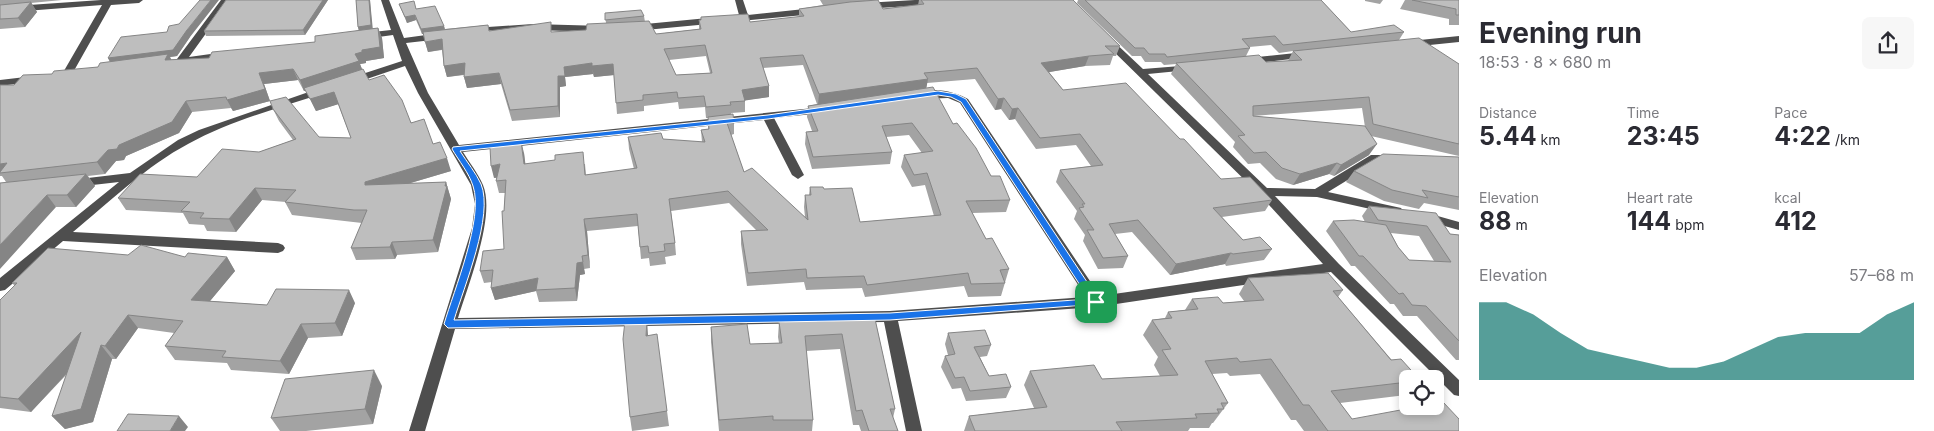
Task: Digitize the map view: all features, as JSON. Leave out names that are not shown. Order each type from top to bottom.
[{"type":"street","points":[[0,10],[139,0]]},
{"type":"street","points":[[226,0],[176,61],[240,53]]},
{"type":"street","points":[[385,0],[408,62],[423,93],[477,185],[481,204],[478,228],[417,431]]},
{"type":"street","points":[[739,0],[744,18]]},
{"type":"street","points":[[857,6],[956,0]]},
{"type":"street","points":[[57,77],[108,2]]},
{"type":"street","points":[[628,28],[666,26],[823,10]]},
{"type":"street","points":[[464,33],[533,27],[610,29]]},
{"type":"street","points":[[1100,33],[1264,192],[1334,267],[1456,383]]},
{"type":"street","points":[[357,37],[447,36]]},
{"type":"street","points":[[1396,46],[1459,39]]},
{"type":"street","points":[[1445,40],[1459,49]]},
{"type":"street","points":[[1239,62],[1318,54]]},
{"type":"street","points":[[0,286],[133,176],[182,142],[203,132],[408,62]]},
{"type":"street","points":[[1141,72],[1200,66]]},
{"type":"street","points":[[0,83],[84,74]]},
{"type":"street","points":[[911,97],[938,93],[953,95],[964,101],[1096,302]]},
{"type":"street","points":[[455,149],[768,117],[837,108]]},
{"type":"street","points":[[768,117],[798,175]]},
{"type":"street","points":[[1316,194],[1375,158],[1403,158]]},
{"type":"street","points":[[67,184],[133,176]]},
{"type":"street","points":[[1264,192],[1316,194],[1432,218],[1459,226]]},
{"type":"street","points":[[60,236],[278,248]]},
{"type":"street","points":[[448,324],[890,316],[1096,302],[1334,267]]},
{"type":"street","points":[[890,316],[914,431]]},
{"type":"building","points":[[200,0],[211,0],[173,50],[108,58],[121,37],[167,32],[169,26],[179,24]]},
{"type":"building","points":[[226,0],[323,0],[303,30],[204,31]]},
{"type":"building","points":[[356,0],[369,0],[371,25],[358,27]]},
{"type":"building","points":[[878,0],[883,9],[924,4],[921,0],[1073,0],[1120,46],[1105,46],[1114,54],[1041,63],[1063,90],[1126,83],[1180,139],[1184,139],[1221,179],[1250,177],[1272,200],[1213,208],[1243,240],[1260,237],[1272,249],[1231,253],[1176,264],[1138,220],[1109,224],[1128,256],[1103,258],[1087,230],[1094,230],[1079,208],[1084,207],[1082,204],[1085,204],[1060,170],[1103,165],[1080,134],[1040,138],[1018,108],[1012,109],[1004,98],[998,99],[977,68],[924,73],[928,79],[819,94],[803,55],[760,58],[769,86],[742,90],[745,101],[730,102],[731,105],[706,107],[704,96],[678,98],[677,92],[643,95],[643,100],[616,103],[613,64],[592,66],[592,63],[564,67],[565,76],[558,76],[558,106],[510,110],[499,73],[464,77],[465,63],[444,66],[442,39],[425,42],[423,32],[488,25],[489,31],[551,22],[551,32],[586,30],[587,24],[649,21],[656,34],[701,29],[699,20],[701,20],[701,17],[748,14],[750,22],[804,16],[799,9]],"holes":[[[705,45],[712,73],[676,75],[664,49]]]},
{"type":"building","points":[[1085,0],[1321,0],[1351,32],[1394,25],[1404,32],[1283,45],[1275,36],[1242,39],[1250,48],[1167,57],[1165,54],[1149,54],[1144,48],[1135,48]]},
{"type":"building","points":[[1412,0],[1459,0],[1459,15],[1456,15],[1456,9]]},
{"type":"building","points":[[414,1],[416,9],[435,6],[444,26],[421,29],[415,15],[405,17],[399,4]]},
{"type":"building","points":[[31,2],[18,18],[0,19],[0,5]]},
{"type":"building","points":[[641,10],[644,16],[605,20],[605,13]]},
{"type":"building","points":[[378,28],[380,47],[362,50],[362,52],[355,54],[359,61],[300,80],[293,69],[259,73],[265,89],[227,100],[226,97],[186,101],[172,122],[119,145],[117,149],[108,150],[97,162],[0,173],[7,163],[0,164],[0,85],[14,85],[23,75],[52,74],[54,71],[98,67],[100,63],[168,54],[165,60],[209,58],[212,52],[315,42],[315,36]]},
{"type":"building","points":[[1419,38],[1459,64],[1459,144],[1373,124],[1369,97],[1253,106],[1253,116],[1365,126],[1377,144],[1341,165],[1337,163],[1300,174],[1282,168],[1266,152],[1254,153],[1238,136],[1245,135],[1176,63],[1259,55],[1266,62],[1302,60],[1293,51]]},
{"type":"building","points":[[363,69],[369,80],[384,75],[402,100],[411,123],[424,119],[433,144],[440,142],[447,158],[365,182],[365,185],[446,182],[445,186],[447,186],[433,240],[392,242],[390,247],[351,248],[367,210],[285,202],[296,190],[255,188],[229,219],[200,218],[204,213],[181,211],[190,202],[118,198],[140,174],[197,177],[222,149],[259,152],[296,139],[273,109],[270,101],[286,97],[319,137],[351,138],[334,92],[310,99],[304,88]]},
{"type":"building","points":[[933,87],[953,124],[957,123],[976,148],[991,176],[1000,176],[1010,200],[966,201],[986,239],[992,238],[1009,269],[1000,270],[1005,283],[971,284],[968,273],[867,285],[864,276],[807,278],[806,269],[748,273],[741,231],[768,230],[728,191],[669,199],[675,243],[664,244],[665,251],[649,253],[648,246],[640,247],[637,214],[584,219],[588,255],[582,256],[583,262],[577,263],[575,288],[536,290],[538,278],[491,288],[493,270],[480,271],[483,251],[504,249],[502,211],[504,211],[506,180],[496,181],[500,164],[491,166],[490,147],[521,141],[524,164],[555,160],[555,155],[583,152],[585,175],[637,168],[628,137],[661,133],[663,139],[705,142],[701,130],[709,129],[708,117],[733,114],[734,123],[727,123],[744,172],[752,168],[808,220],[805,195],[811,195],[810,187],[823,187],[824,189],[852,188],[860,222],[941,215],[927,173],[914,175],[904,155],[933,151],[912,123],[882,126],[892,152],[813,157],[806,132],[818,131],[808,106]]},
{"type":"building","points":[[1383,154],[1459,157],[1459,197],[1422,190],[1428,198],[1392,190],[1354,171]]},
{"type":"building","points":[[86,174],[67,195],[47,195],[0,245],[0,183]]},
{"type":"building","points":[[1369,206],[1436,213],[1450,234],[1459,235],[1459,341],[1426,306],[1412,305],[1403,293],[1399,294],[1363,256],[1359,256],[1333,221],[1354,220],[1386,225],[1398,247],[1409,260],[1451,262],[1427,226],[1378,220]]},
{"type":"building","points":[[141,245],[185,257],[188,253],[227,257],[191,300],[267,305],[276,289],[349,290],[335,323],[301,324],[280,361],[222,357],[226,351],[165,346],[183,321],[128,315],[105,346],[101,345],[81,409],[52,416],[81,332],[18,399],[0,397],[0,300],[17,283],[12,283],[48,248],[128,255]]},
{"type":"building","points":[[1328,273],[1343,290],[1333,291],[1391,360],[1401,359],[1411,370],[1399,370],[1399,383],[1331,391],[1352,419],[1399,410],[1399,415],[1444,415],[1444,403],[1459,419],[1459,431],[1328,431],[1309,405],[1303,405],[1271,359],[1240,362],[1237,358],[1205,361],[1228,403],[1221,403],[1224,409],[1217,409],[1219,413],[1195,414],[1197,418],[1116,422],[1122,431],[975,431],[969,416],[1047,407],[1030,371],[1094,365],[1102,379],[1178,375],[1162,350],[1171,349],[1152,320],[1172,318],[1168,312],[1198,309],[1192,299],[1218,297],[1223,303],[1264,300],[1248,278]]},
{"type":"building","points":[[817,319],[817,321],[875,319],[895,409],[890,409],[898,431],[869,431],[862,410],[856,411],[842,334],[805,336],[813,420],[773,420],[773,416],[719,420],[711,327],[747,324],[750,344],[782,343],[779,322]]},
{"type":"building","points":[[647,320],[646,336],[657,334],[667,411],[630,417],[623,339],[625,321]]},
{"type":"building","points":[[985,330],[991,345],[974,347],[989,376],[1006,374],[1011,387],[970,391],[964,377],[955,378],[945,356],[955,354],[948,333]]},
{"type":"building","points":[[374,370],[365,409],[271,418],[285,379]]},
{"type":"building","points":[[128,414],[179,416],[170,431],[117,431]]},
{"type":"route","points":[[938,93],[953,95],[964,101],[1096,302],[890,316],[448,324],[478,228],[481,204],[477,185],[455,149],[768,117],[938,93]]}]
